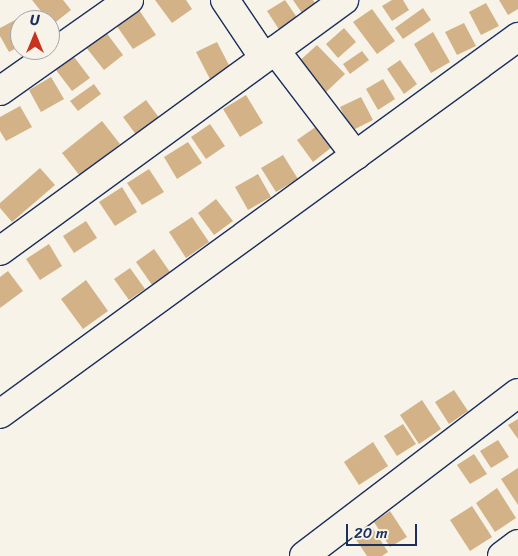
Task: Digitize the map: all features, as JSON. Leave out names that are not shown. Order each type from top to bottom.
[{"type":"street","points":[[0,92],[129,0]]},
{"type":"street","points":[[225,0],[356,156]]},
{"type":"street","points":[[0,251],[344,0]]},
{"type":"street","points":[[0,414],[518,37]]},
{"type":"street","points":[[304,556],[518,393]]},
{"type":"street","points":[[502,556],[518,544]]},
{"type":"building","points":[[32,0],[63,0],[71,10],[60,19],[60,10],[40,10]]},
{"type":"building","points":[[155,0],[186,0],[192,9],[172,23]]},
{"type":"building","points":[[285,0],[298,19],[280,31],[267,11]]},
{"type":"building","points":[[293,0],[313,0],[315,3],[302,13]]},
{"type":"building","points":[[392,0],[403,0],[409,10],[392,21],[382,6]]},
{"type":"building","points":[[499,0],[518,0],[518,9],[508,15]]},
{"type":"building","points":[[486,3],[499,26],[481,35],[469,12]]},
{"type":"building","points":[[423,8],[431,20],[403,39],[395,28]]},
{"type":"building","points":[[372,9],[395,41],[377,54],[353,22]]},
{"type":"building","points":[[139,10],[156,35],[133,49],[116,25]]},
{"type":"building","points":[[10,23],[9,52],[0,36],[0,28]]},
{"type":"building","points":[[464,23],[476,46],[457,55],[445,32]]},
{"type":"building","points":[[344,28],[356,42],[338,58],[326,44]]},
{"type":"building","points":[[105,31],[123,55],[104,70],[85,46]]},
{"type":"building","points":[[433,32],[450,62],[431,73],[414,44]]},
{"type":"building","points":[[217,42],[232,71],[211,81],[196,52]]},
{"type":"building","points":[[317,45],[345,74],[324,94],[296,64]]},
{"type":"building","points":[[362,51],[369,60],[350,74],[343,64]]},
{"type":"building","points":[[71,53],[90,78],[72,91],[53,66]]},
{"type":"building","points":[[400,60],[417,84],[404,94],[387,69]]},
{"type":"building","points":[[51,77],[64,99],[41,112],[29,90]]},
{"type":"building","points":[[383,79],[395,99],[378,110],[366,89]]},
{"type":"building","points":[[94,84],[101,94],[78,111],[70,101]]},
{"type":"building","points":[[246,95],[263,123],[240,137],[223,109]]},
{"type":"building","points":[[361,97],[373,120],[351,131],[340,107]]},
{"type":"building","points":[[146,100],[160,119],[137,136],[123,117]]},
{"type":"building","points":[[20,106],[32,127],[6,141],[0,131],[0,117]]},
{"type":"building","points":[[102,121],[120,144],[80,176],[62,153]]},
{"type":"building","points":[[210,124],[225,146],[206,159],[191,137]]},
{"type":"building","points":[[317,126],[332,147],[313,162],[297,140]]},
{"type":"building","points":[[188,142],[202,163],[177,179],[164,157]]},
{"type":"building","points":[[283,155],[298,179],[276,192],[261,168]]},
{"type":"building","points":[[40,168],[55,185],[12,222],[0,208],[0,203]]},
{"type":"building","points":[[149,169],[164,192],[142,205],[127,183]]},
{"type":"building","points":[[258,174],[271,197],[248,210],[235,187]]},
{"type":"building","points":[[122,187],[137,212],[115,226],[99,202]]},
{"type":"building","points":[[216,199],[233,221],[214,235],[198,213]]},
{"type":"building","points":[[192,217],[209,242],[186,258],[169,232]]},
{"type":"building","points":[[86,221],[97,238],[74,253],[63,236]]},
{"type":"building","points":[[49,244],[62,266],[40,280],[26,259]]},
{"type":"building","points":[[154,249],[170,272],[152,285],[136,262]]},
{"type":"building","points":[[130,268],[145,289],[129,300],[114,279]]},
{"type":"building","points":[[8,271],[23,291],[0,308],[0,277]]},
{"type":"building","points":[[86,280],[108,311],[83,329],[61,299]]},
{"type":"building","points":[[454,390],[468,411],[449,424],[435,402]]},
{"type":"building","points":[[422,400],[441,429],[419,444],[400,415]]},
{"type":"building","points":[[518,419],[518,439],[508,425]]},
{"type":"building","points":[[403,424],[416,444],[397,456],[384,436]]},
{"type":"building","points":[[498,440],[509,457],[491,468],[480,451]]},
{"type":"building","points":[[373,442],[388,466],[359,485],[344,462]]},
{"type":"building","points":[[474,454],[487,474],[470,484],[457,465]]},
{"type":"building","points":[[518,468],[518,505],[501,479]]},
{"type":"building","points":[[497,488],[516,518],[495,532],[476,503]]},
{"type":"building","points":[[472,506],[492,537],[470,551],[450,520]]},
{"type":"building","points":[[390,511],[407,537],[390,547],[374,522]]},
{"type":"building","points":[[372,527],[388,552],[382,556],[367,556],[355,538]]}]
